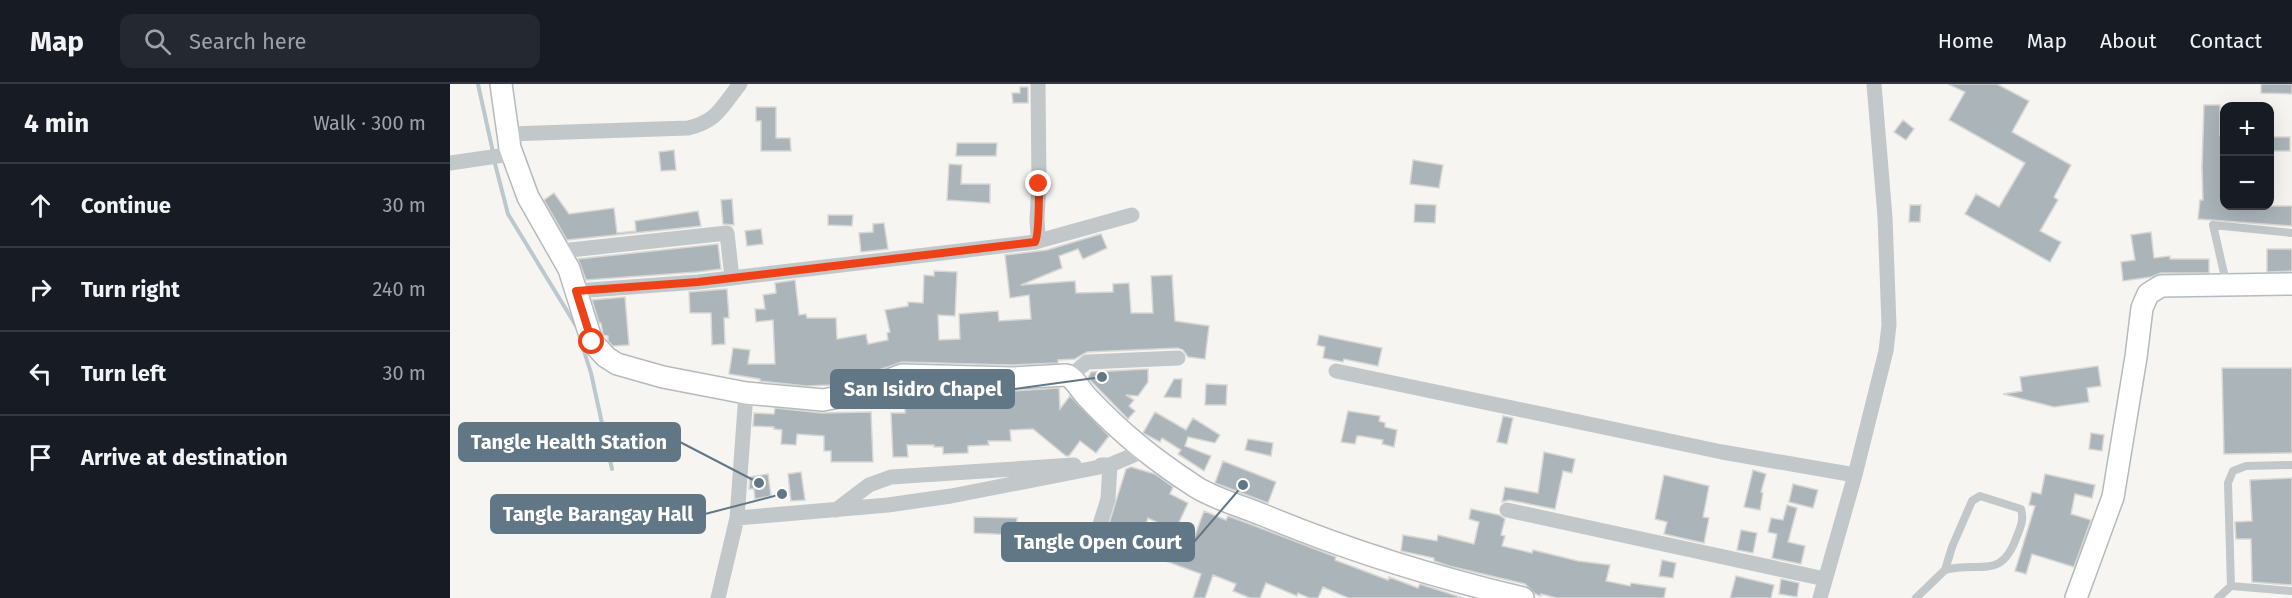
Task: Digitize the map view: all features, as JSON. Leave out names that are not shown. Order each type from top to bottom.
[{"type":"street","points":[[501,84],[500,150],[561,251],[592,342],[612,361],[663,377],[746,393],[823,400],[849,395],[902,375],[1012,378],[1071,376],[1087,362],[1178,358]]},
{"type":"street","points":[[450,163],[500,150],[688,128],[704,124],[714,116],[740,84]]},
{"type":"street","points":[[1035,242],[1038,236],[1039,184],[1038,84]]},
{"type":"street","points":[[1820,598],[1855,475],[1886,351],[1889,325],[1885,217],[1874,84]]},
{"type":"street","points":[[576,291],[732,278],[1035,242],[1132,215]]},
{"type":"street","points":[[561,251],[727,234],[732,278]]},
{"type":"street","points":[[2076,598],[2113,497],[2142,308],[2148,294],[2161,286],[2292,284]]},
{"type":"street","points":[[1336,371],[1722,452],[1855,475]]},
{"type":"street","points":[[1071,376],[1082,392],[1143,451],[1198,488],[1297,530],[1480,593],[1523,598]]},
{"type":"street","points":[[718,598],[737,518],[746,393]]},
{"type":"street","points":[[737,518],[836,510],[951,496],[1110,465],[1143,451]]},
{"type":"street","points":[[836,510],[869,485],[891,477],[1053,465],[1110,465]]},
{"type":"street","points":[[1096,537],[1108,499],[1110,465]]},
{"type":"street","points":[[1507,510],[1825,579]]},
{"type":"lane","points":[[2227,284],[2213,225],[2292,233]]},
{"type":"lane","points":[[2218,598],[2230,586],[2228,483],[2233,471],[2246,466],[2292,465]]},
{"type":"lane","points":[[1916,598],[1945,570],[1960,566],[1983,568],[2003,562],[2014,545],[2024,518],[2021,509],[1980,496],[1972,501],[1952,547],[1945,570]]},
{"type":"lane","points":[[2230,586],[2292,591]]},
{"type":"building","points":[[1948,84],[1997,84],[2029,101],[2012,132],[2071,165],[2054,197],[2058,200],[2040,231],[2061,242],[2050,262],[1965,214],[1976,194],[1999,207],[2025,163],[1949,120],[1965,92]]},
{"type":"building","points":[[2261,84],[2292,84],[2292,94],[2261,93]]},
{"type":"building","points":[[1020,87],[1028,87],[1028,103],[1013,103],[1012,93],[1020,93]]},
{"type":"building","points":[[2204,105],[2220,105],[2220,210],[2274,210],[2274,206],[2292,206],[2292,226],[2198,219],[2200,200],[2203,200]]},
{"type":"building","points":[[756,107],[776,107],[776,138],[790,138],[791,151],[761,151],[761,121],[756,121]]},
{"type":"building","points":[[1903,120],[1914,129],[1906,140],[1894,132]]},
{"type":"building","points":[[2274,137],[2290,137],[2290,151],[2274,151]]},
{"type":"building","points":[[957,143],[997,143],[996,156],[956,156]]},
{"type":"building","points":[[674,150],[676,170],[661,171],[659,152]]},
{"type":"building","points":[[1413,160],[1443,165],[1439,188],[1410,184]]},
{"type":"building","points":[[949,164],[962,165],[961,184],[990,184],[990,203],[947,200]]},
{"type":"building","points":[[554,193],[569,214],[614,208],[617,233],[636,231],[635,221],[698,211],[701,226],[567,240],[544,200]]},
{"type":"building","points":[[732,199],[734,225],[723,224],[721,200]]},
{"type":"building","points":[[1415,204],[1436,205],[1435,223],[1414,222]]},
{"type":"building","points":[[1910,205],[1921,205],[1920,222],[1909,222]]},
{"type":"building","points":[[828,215],[853,215],[852,226],[828,225]]},
{"type":"building","points":[[884,223],[888,249],[861,252],[859,233],[873,232],[873,224]]},
{"type":"building","points":[[761,229],[763,244],[747,246],[745,231]]},
{"type":"building","points":[[2151,232],[2154,258],[2170,256],[2170,259],[2209,259],[2209,273],[2161,273],[2151,277],[2123,281],[2121,262],[2135,260],[2131,235]]},
{"type":"building","points":[[1101,234],[1107,248],[1083,259],[1078,249],[1059,256],[1062,268],[1021,285],[1075,281],[1076,293],[1113,292],[1113,284],[1129,283],[1131,313],[1153,313],[1151,276],[1172,275],[1175,321],[1209,326],[1205,359],[1188,357],[1183,350],[1178,348],[1087,352],[1075,359],[1058,360],[1058,363],[1011,365],[902,362],[831,385],[806,386],[760,381],[760,379],[729,374],[733,348],[750,350],[748,364],[775,364],[773,320],[756,322],[755,309],[765,309],[763,295],[776,293],[775,283],[795,280],[799,315],[806,314],[807,318],[836,318],[837,339],[866,334],[868,344],[888,340],[887,333],[890,332],[885,310],[908,306],[908,302],[923,303],[924,275],[934,276],[934,271],[957,272],[955,316],[938,315],[939,340],[960,339],[959,314],[998,311],[999,321],[1031,319],[1029,295],[1010,298],[1005,255],[1047,250]]},
{"type":"building","points":[[718,244],[721,269],[697,272],[586,280],[578,259]]},
{"type":"building","points":[[2267,249],[2292,249],[2292,271],[2267,272]]},
{"type":"building","points":[[727,289],[729,318],[724,318],[725,344],[712,345],[711,313],[690,313],[689,292]]},
{"type":"building","points":[[625,297],[629,345],[613,346],[608,341],[608,336],[603,335],[592,300]]},
{"type":"building","points":[[1319,335],[1382,348],[1378,366],[1344,359],[1343,362],[1323,358],[1325,347],[1317,345]]},
{"type":"building","points":[[2098,366],[2101,386],[2087,388],[2089,402],[2054,407],[2003,394],[2022,391],[2020,377]]},
{"type":"building","points":[[2222,368],[2292,368],[2292,453],[2224,454]]},
{"type":"building","points":[[1148,369],[1148,382],[1138,396],[1126,395],[1134,400],[1129,406],[1135,411],[1128,419],[1088,378],[1091,372]]},
{"type":"building","points":[[1174,379],[1182,379],[1181,398],[1164,397]]},
{"type":"building","points":[[1206,384],[1227,385],[1226,405],[1205,405]]},
{"type":"building","points":[[926,388],[1012,391],[1059,388],[1060,409],[1070,396],[1109,436],[1096,453],[1080,441],[1069,456],[1066,456],[1033,429],[1010,430],[1011,441],[988,441],[989,445],[968,446],[968,453],[943,454],[943,447],[907,445],[908,457],[893,457],[891,413],[905,413],[905,403],[911,403],[911,390]]},
{"type":"building","points":[[775,408],[822,413],[871,412],[873,462],[831,462],[831,451],[824,451],[824,436],[797,434],[796,445],[781,444],[782,430],[774,429],[774,427],[753,426],[754,413],[774,414]]},
{"type":"building","points":[[1348,411],[1380,416],[1379,421],[1385,423],[1385,427],[1397,430],[1394,447],[1382,444],[1383,440],[1361,436],[1357,436],[1355,444],[1341,442]]},
{"type":"building","points":[[1155,412],[1186,430],[1193,418],[1220,435],[1215,443],[1188,437],[1185,446],[1211,456],[1204,471],[1178,454],[1181,450],[1162,438],[1160,442],[1143,433]]},
{"type":"building","points":[[1503,416],[1513,418],[1507,444],[1497,442]]},
{"type":"building","points":[[2091,433],[2104,435],[2102,451],[2089,449]]},
{"type":"building","points":[[1248,439],[1273,443],[1271,456],[1245,450]]},
{"type":"building","points":[[1544,452],[1575,459],[1572,473],[1563,471],[1555,509],[1509,500],[1502,502],[1505,487],[1538,493]]},
{"type":"building","points":[[1223,461],[1276,482],[1268,503],[1215,483]]},
{"type":"building","points":[[1131,467],[1155,474],[1173,487],[1170,494],[1188,503],[1175,531],[1148,518],[1140,543],[1161,549],[1165,537],[1191,546],[1204,511],[1226,520],[1228,516],[1250,524],[1388,580],[1389,577],[1418,588],[1420,584],[1463,598],[1348,598],[1323,587],[1318,598],[1309,598],[1298,593],[1297,596],[1266,583],[1260,598],[1250,598],[1233,591],[1236,584],[1213,575],[1205,598],[1193,598],[1201,574],[1141,552],[1103,543],[1126,469]]},
{"type":"building","points":[[1753,470],[1766,474],[1761,492],[1763,493],[1760,510],[1744,507]]},
{"type":"building","points":[[801,472],[805,500],[791,501],[788,474]]},
{"type":"building","points":[[768,474],[771,496],[755,499],[754,489],[749,489],[750,477]]},
{"type":"building","points":[[2045,474],[2095,485],[2092,498],[2075,494],[2071,514],[2091,520],[2074,567],[2032,554],[2026,574],[2015,571],[2035,506],[2029,505],[2032,492],[2041,494]]},
{"type":"building","points":[[1664,475],[1709,486],[1703,517],[1709,518],[1704,543],[1664,534],[1667,522],[1655,519]]},
{"type":"building","points":[[2292,478],[2292,585],[2252,582],[2251,539],[2236,539],[2235,522],[2252,521],[2250,480]]},
{"type":"building","points":[[1793,484],[1818,490],[1813,508],[1789,502]]},
{"type":"building","points":[[1787,505],[1797,508],[1788,542],[1805,546],[1801,564],[1772,558],[1777,534],[1768,532],[1771,518],[1783,520]]},
{"type":"building","points":[[1471,509],[1499,515],[1505,519],[1501,535],[1505,536],[1502,546],[1610,565],[1606,581],[1630,586],[1631,583],[1666,588],[1664,598],[1557,598],[1541,594],[1541,596],[1535,594],[1525,584],[1449,566],[1434,561],[1434,558],[1401,551],[1403,535],[1437,541],[1438,535],[1474,544],[1479,522],[1469,519]]},
{"type":"building","points":[[974,517],[1017,518],[1016,535],[974,533]]},
{"type":"building","points":[[1741,530],[1757,533],[1753,553],[1737,550]]},
{"type":"building","points":[[1662,560],[1676,563],[1673,578],[1659,576]]},
{"type":"building","points":[[1736,576],[1774,585],[1771,598],[1730,598]]},
{"type":"building","points":[[1781,579],[1799,583],[1797,597],[1779,594]]},
{"type":"waterway","points":[[478,84],[493,152]]},
{"type":"waterway","points":[[494,160],[508,214],[578,329]]},
{"type":"waterway","points":[[582,345],[591,373],[612,469]]},
{"type":"place","name":"San Isidro Chapel","points":[[1102,377]]},
{"type":"place","name":"Tangle Health Station","points":[[759,483]]},
{"type":"place","name":"Tangle Open Court","points":[[1243,485]]},
{"type":"place","name":"Tangle Barangay Hall","points":[[782,494]]},
{"type":"route","points":[[592,342],[576,291],[698,282],[1035,242],[1038,239],[1039,184]]}]
